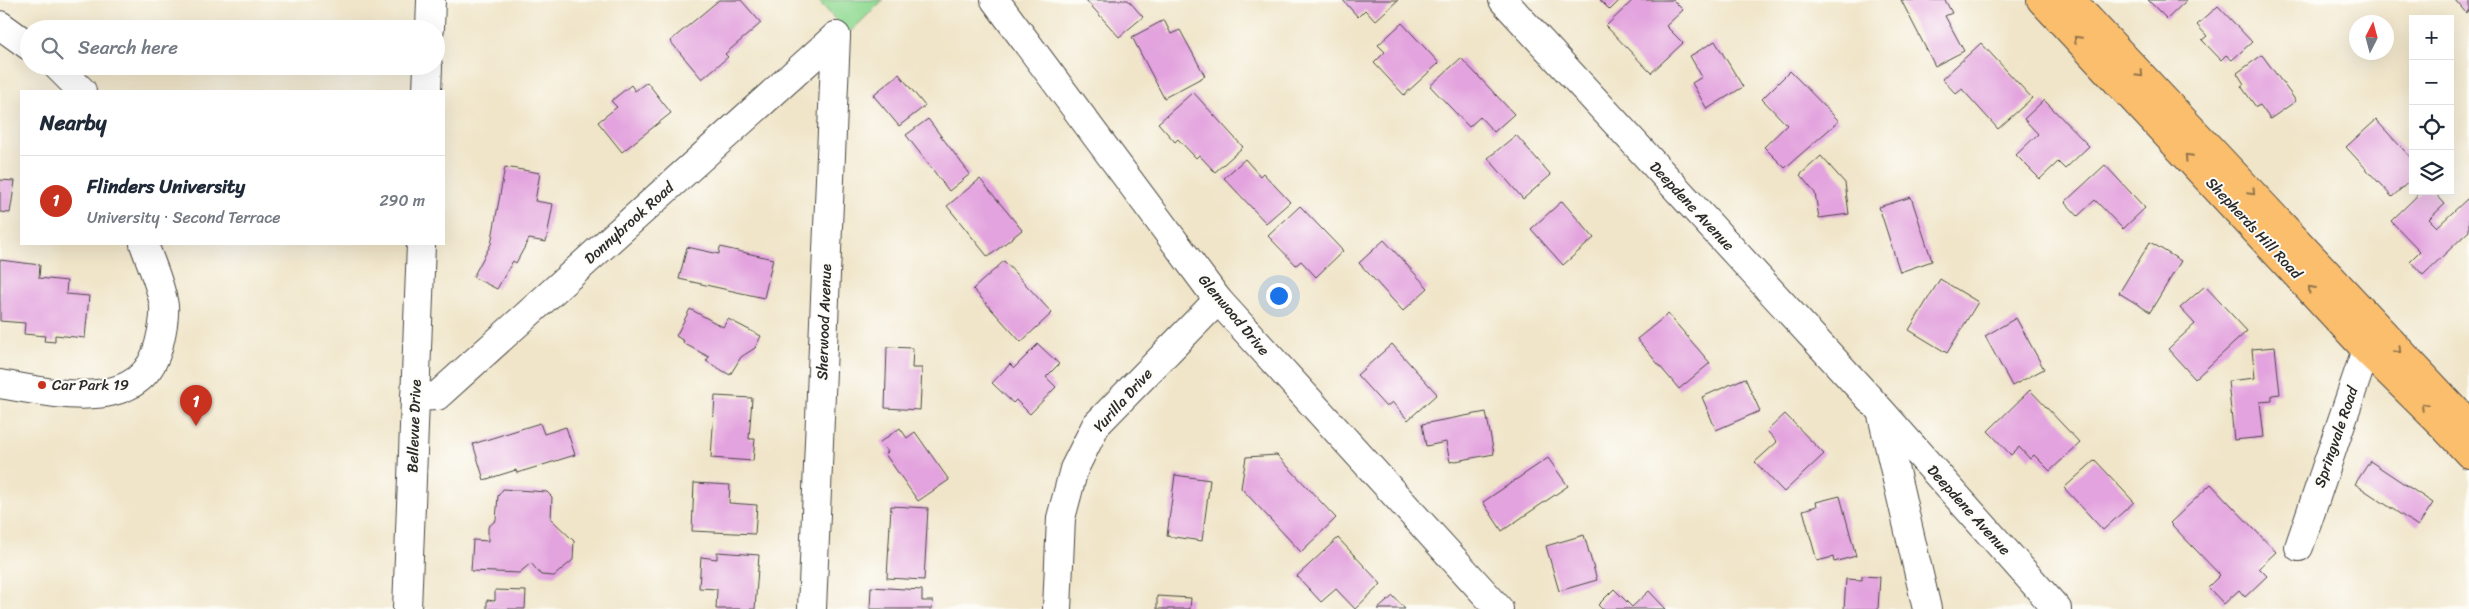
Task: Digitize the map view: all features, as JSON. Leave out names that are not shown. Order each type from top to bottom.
[{"type":"main road","name":"Shepherds Hill Road","points":[[2041,0],[2373,340],[2459,415],[2469,454]]},
{"type":"main road","name":"Shepherds Hill Road","points":[[2071,0],[2373,340]]},
{"type":"street","points":[[430,20],[431,0]]},
{"type":"street","name":"Glenwood Drive","points":[[995,0],[1218,300],[1498,609]]},
{"type":"street","name":"Deepdene Avenue","points":[[1503,0],[1881,411],[2057,609]]},
{"type":"street","points":[[0,25],[20,39]]},
{"type":"street","name":"Donnybrook Road","points":[[415,397],[437,396],[836,36]]},
{"type":"street","name":"Sherwood Avenue","points":[[812,609],[836,36]]},
{"type":"street","points":[[66,75],[81,90]]},
{"type":"street","points":[[428,75],[428,90]]},
{"type":"street","points":[[0,384],[57,394],[94,395],[120,390],[147,373],[157,353],[163,327],[164,306],[144,245]]},
{"type":"street","name":"Bellevue Drive","points":[[407,609],[422,245]]},
{"type":"street","name":"Yurilla Drive","points":[[1057,609],[1060,518],[1074,469],[1096,425],[1218,300]]},
{"type":"street","name":"Springvale Road","points":[[2300,546],[2373,340]]},
{"type":"street","name":"Deepdene Avenue","points":[[1881,411],[1927,609]]},
{"type":"green space","points":[[818,0],[883,0],[848,34]]},
{"type":"building","points":[[719,0],[741,0],[761,23],[725,54],[728,57],[702,79],[670,41]]},
{"type":"building","points":[[1086,0],[1128,0],[1143,17],[1119,37]]},
{"type":"building","points":[[1343,0],[1398,0],[1375,21],[1365,10],[1358,17]]},
{"type":"building","points":[[1600,0],[1620,0],[1610,10]]},
{"type":"building","points":[[1633,0],[1673,0],[1683,10],[1666,26],[1683,43],[1651,73],[1606,26]]},
{"type":"building","points":[[1901,0],[1945,0],[1952,13],[1945,16],[1964,51],[1935,66]]},
{"type":"building","points":[[2148,0],[2187,0],[2167,19]]},
{"type":"building","points":[[2455,0],[2469,0],[2469,10],[2466,13]]},
{"type":"building","points":[[2218,6],[2252,42],[2232,60],[2226,55],[2221,60],[2202,40],[2207,36],[2197,25]]},
{"type":"building","points":[[1164,20],[1171,34],[1180,30],[1205,76],[1164,98],[1132,37]]},
{"type":"building","points":[[1402,23],[1439,63],[1404,95],[1374,63],[1385,52],[1378,45]]},
{"type":"building","points":[[1715,41],[1743,87],[1707,109],[1692,83],[1702,77],[1690,56]]},
{"type":"building","points":[[1981,43],[2032,98],[1998,129],[1962,89],[1956,94],[1942,79]]},
{"type":"building","points":[[2262,55],[2296,101],[2270,119],[2260,105],[2256,107],[2241,86],[2244,84],[2237,73]]},
{"type":"building","points":[[1461,58],[1514,114],[1494,132],[1480,117],[1469,127],[1430,86]]},
{"type":"building","points":[[1790,71],[1839,121],[1785,168],[1764,147],[1787,125],[1762,99]]},
{"type":"building","points":[[899,74],[925,106],[899,126],[873,95]]},
{"type":"building","points":[[647,82],[671,113],[622,152],[598,122],[617,107],[611,101],[631,85],[635,91]]},
{"type":"building","points":[[1193,92],[1243,147],[1215,172],[1199,155],[1196,158],[1178,139],[1175,142],[1158,123]]},
{"type":"building","points":[[2044,100],[2089,146],[2065,169],[2058,162],[2040,179],[2016,155],[2038,134],[2024,119]]},
{"type":"building","points":[[928,119],[970,174],[949,191],[906,135]]},
{"type":"building","points":[[2376,120],[2409,156],[2409,182],[2392,197],[2346,147]]},
{"type":"building","points":[[1516,135],[1551,175],[1523,199],[1488,158]]},
{"type":"building","points":[[1821,156],[1845,183],[1849,214],[1819,218],[1815,193],[1800,175]]},
{"type":"building","points":[[1245,159],[1260,176],[1263,173],[1290,202],[1266,223],[1224,178]]},
{"type":"building","points":[[2105,165],[2145,208],[2123,229],[2095,200],[2078,216],[2065,202]]},
{"type":"building","points":[[505,167],[540,173],[535,201],[553,204],[546,242],[529,239],[516,263],[513,261],[497,289],[473,277],[491,244]]},
{"type":"building","points":[[980,179],[1022,230],[988,257],[947,206]]},
{"type":"building","points":[[0,180],[15,181],[10,213],[0,212]]},
{"type":"building","points":[[2418,195],[2437,195],[2445,204],[2429,219],[2437,227],[2467,199],[2469,202],[2469,231],[2423,275],[2410,261],[2420,251],[2391,221]]},
{"type":"building","points":[[1911,197],[1932,261],[1900,272],[1879,207]]},
{"type":"building","points":[[1562,201],[1594,238],[1563,265],[1531,229]]},
{"type":"building","points":[[1300,206],[1343,251],[1316,277],[1301,261],[1296,265],[1268,236]]},
{"type":"building","points":[[1384,240],[1428,288],[1403,311],[1359,263]]},
{"type":"building","points":[[2150,242],[2181,261],[2150,312],[2119,293]]},
{"type":"building","points":[[687,247],[719,254],[720,247],[773,259],[764,298],[679,279]]},
{"type":"building","points":[[0,260],[40,265],[39,278],[67,281],[66,294],[89,296],[85,338],[55,335],[55,342],[44,341],[45,336],[24,334],[25,323],[0,321]]},
{"type":"building","points":[[1004,261],[1052,313],[1021,342],[973,289]]},
{"type":"building","points":[[1940,279],[1978,302],[1947,353],[1909,330]]},
{"type":"building","points":[[2205,286],[2247,331],[2195,379],[2168,349],[2195,324],[2180,308]]},
{"type":"building","points":[[690,309],[723,327],[728,319],[761,336],[755,348],[741,357],[730,375],[706,361],[709,357],[683,343],[684,341],[676,336]]},
{"type":"building","points":[[1668,314],[1710,363],[1679,389],[1637,339]]},
{"type":"building","points":[[2016,318],[2044,369],[2012,386],[1985,336]]},
{"type":"building","points":[[1038,344],[1059,364],[1046,377],[1056,387],[1030,414],[1016,400],[1013,403],[992,383],[1010,364],[1014,368]]},
{"type":"building","points":[[1392,344],[1437,394],[1408,420],[1392,402],[1386,407],[1357,375]]},
{"type":"building","points":[[887,347],[913,348],[912,368],[922,368],[920,410],[885,408]]},
{"type":"building","points":[[2275,347],[2280,394],[2272,395],[2272,401],[2260,402],[2264,437],[2234,440],[2228,381],[2255,378],[2252,349]]},
{"type":"building","points":[[1745,378],[1760,411],[1716,430],[1702,397]]},
{"type":"building","points":[[2030,390],[2080,443],[2050,471],[2034,455],[2030,459],[2019,447],[2011,455],[1988,431]]},
{"type":"building","points":[[715,396],[752,398],[749,439],[755,439],[753,461],[711,458]]},
{"type":"building","points":[[1486,412],[1494,454],[1450,462],[1446,442],[1426,446],[1422,424]]},
{"type":"building","points":[[1785,414],[1824,454],[1784,492],[1755,462],[1777,442],[1767,431]]},
{"type":"building","points":[[540,423],[544,434],[566,427],[575,455],[517,473],[516,470],[484,480],[473,444]]},
{"type":"building","points":[[900,428],[907,438],[915,432],[949,480],[918,501],[885,454],[888,452],[880,442]]},
{"type":"building","points":[[1277,455],[1336,518],[1301,552],[1241,488],[1246,457]]},
{"type":"building","points":[[1548,458],[1568,486],[1502,531],[1483,502]]},
{"type":"building","points":[[2095,460],[2134,502],[2103,530],[2064,488]]},
{"type":"building","points":[[2370,461],[2433,503],[2418,526],[2355,484]]},
{"type":"building","points":[[1175,475],[1210,480],[1202,541],[1167,536]]},
{"type":"building","points":[[694,483],[730,485],[729,503],[757,505],[755,534],[692,531]]},
{"type":"building","points":[[2211,484],[2276,552],[2259,568],[2267,576],[2245,597],[2239,590],[2224,604],[2208,587],[2220,575],[2170,523]]},
{"type":"building","points":[[503,489],[547,492],[552,497],[551,519],[574,541],[573,560],[554,576],[541,575],[531,563],[519,573],[471,571],[473,540],[488,541],[488,527],[496,520],[498,496]]},
{"type":"building","points":[[1840,496],[1856,556],[1834,562],[1833,557],[1817,561],[1803,510],[1817,506],[1816,502]]},
{"type":"building","points":[[891,506],[928,508],[924,580],[887,578]]},
{"type":"building","points":[[1584,535],[1597,580],[1559,591],[1546,546]]},
{"type":"building","points":[[1338,538],[1381,584],[1355,609],[1336,589],[1321,602],[1297,576]]},
{"type":"building","points":[[717,552],[759,555],[755,609],[716,609],[717,589],[699,588],[701,557],[717,559]]},
{"type":"building","points":[[1862,576],[1880,577],[1878,609],[1844,609],[1846,579],[1862,580]]},
{"type":"building","points":[[871,587],[922,590],[922,601],[933,601],[932,609],[870,609]]},
{"type":"building","points":[[1614,589],[1632,607],[1649,591],[1666,609],[1602,609],[1598,605]]},
{"type":"building","points":[[495,590],[526,591],[525,609],[487,609],[487,600],[495,601]]},
{"type":"building","points":[[1157,596],[1191,598],[1190,609],[1157,609]]},
{"type":"building","points":[[1393,596],[1405,609],[1378,609]]},
{"type":"place","name":"Car Park 19","points":[[42,385]]},
{"type":"place","name":"Flinders University","points":[[196,426]]}]
